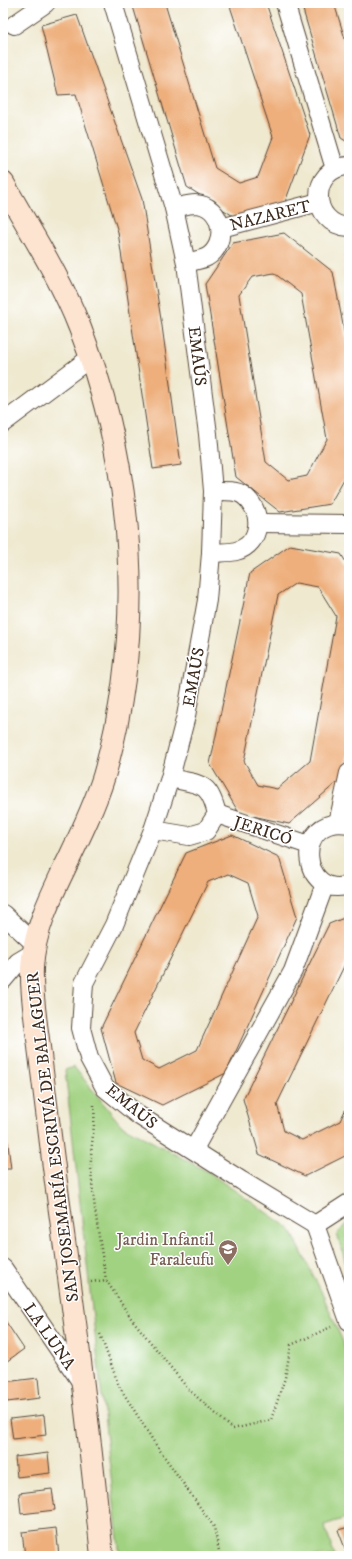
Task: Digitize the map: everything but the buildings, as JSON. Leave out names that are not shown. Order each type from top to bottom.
[{"type":"street","points":[[14,25],[46,3]]},
{"type":"street","name":"EMAÚS","points":[[113,3],[174,208],[186,263],[208,434],[213,491],[211,552],[207,600],[186,716],[170,778],[153,830],[114,925],[84,983],[81,1028],[88,1058],[105,1088],[138,1115],[315,1225]]},
{"type":"street","points":[[285,3],[342,168],[327,175],[321,183],[319,202],[322,211],[328,218],[343,227],[349,227]]},
{"type":"street","name":"SAN JOSEMARÍA ESCRIVÁ DE BALAGUER","points":[[3,183],[56,277],[79,327],[100,387],[114,443],[125,507],[130,575],[128,652],[116,727],[103,780],[86,821],[47,905],[34,948],[32,972],[32,991],[69,1287],[83,1384],[102,1556]]},
{"type":"street","name":"NAZARET","points":[[221,228],[319,202]]},
{"type":"street","name":"NAZARET","points":[[174,208],[196,204],[207,208],[216,217],[221,228],[220,239],[215,250],[206,257],[186,263]]},
{"type":"street","points":[[3,423],[90,358]]},
{"type":"street","points":[[211,552],[236,551],[247,545],[255,535],[258,523],[255,506],[242,494],[226,491],[213,491]]},
{"type":"street","points":[[258,523],[349,524]]},
{"type":"street","points":[[349,773],[343,824],[328,825],[320,830],[309,845],[308,856],[311,867],[317,877],[325,884],[336,887],[349,886]]},
{"type":"street","name":"JERICÓ","points":[[153,830],[189,836],[206,831],[217,814],[213,798],[203,785],[170,778]]},
{"type":"street","name":"JERICÓ","points":[[217,814],[309,845]]},
{"type":"street","points":[[194,1150],[293,971],[325,884]]},
{"type":"street","points":[[3,914],[34,948],[18,962],[3,980]]},
{"type":"street","points":[[349,1203],[315,1225],[349,1320]]},
{"type":"street","name":"LA LUNA","points":[[3,1268],[83,1384]]},
{"type":"path","points":[[93,1100],[95,1114],[91,1166],[106,1280],[131,1318],[189,1390],[232,1429],[271,1420],[285,1378],[291,1345],[349,1320]]},
{"type":"path","points":[[69,1287],[106,1280]]},
{"type":"path","points":[[98,1328],[119,1386],[154,1442],[214,1527],[220,1556]]},
{"type":"green space","points":[[74,1067],[121,1125],[208,1172],[290,1229],[321,1291],[343,1342],[349,1364],[349,1517],[324,1525],[335,1556],[120,1556],[65,1070]]},
{"type":"green space","points":[[349,1222],[349,1274],[337,1234]]},
{"type":"place","name":"Jardin Infantil Faraleufu","points":[[228,1266]]}]
